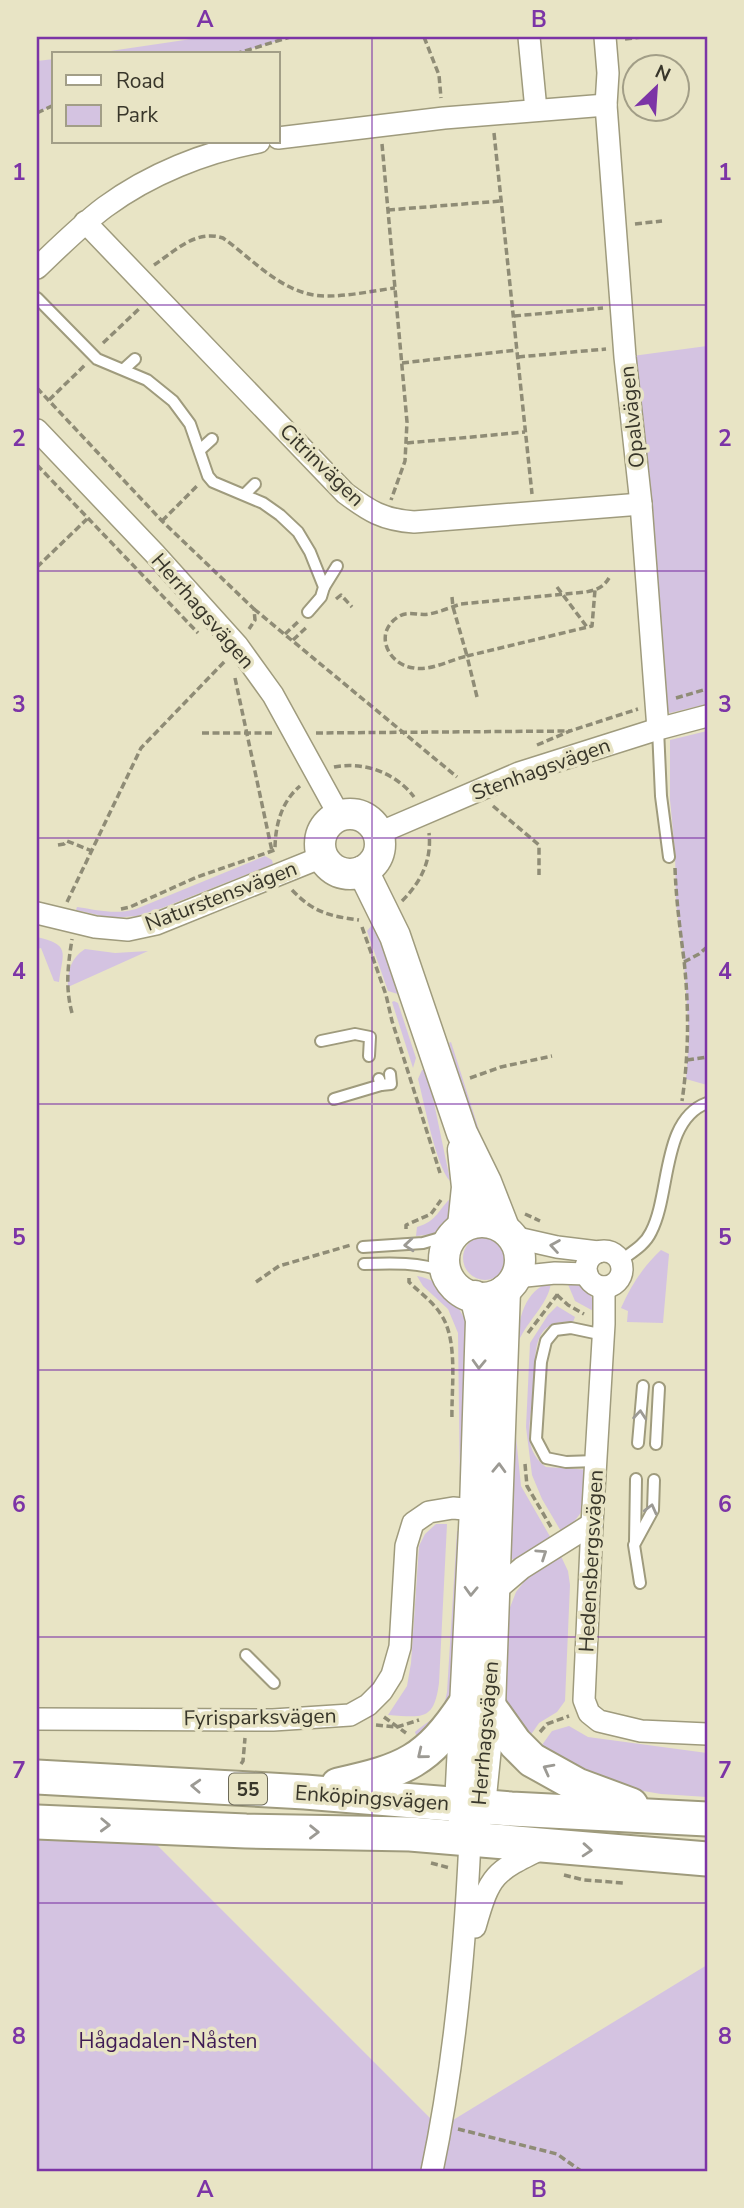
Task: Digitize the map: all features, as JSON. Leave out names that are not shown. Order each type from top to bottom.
[{"type":"main road","points":[[305,1792],[382,1775],[405,1766],[417,1759],[478,1705],[532,1760],[577,1784],[656,1815]]},
{"type":"main road","name":"Enköpingsvägen","points":[[37,1777],[707,1819]]},
{"type":"main road","name":"Enköpingsvägen","points":[[37,1822],[246,1831],[410,1834],[470,1855],[554,1861],[707,1859]]},
{"type":"street","points":[[529,37],[536,110]]},
{"type":"street","name":"Opalvägen","points":[[605,37],[608,73],[606,105],[625,357],[641,503],[658,729]]},
{"type":"street","points":[[280,138],[443,118],[606,105]]},
{"type":"street","points":[[37,268],[85,222],[116,200],[196,159],[252,144]]},
{"type":"street","name":"Citrinvägen","points":[[85,222],[345,492],[372,512],[396,520],[414,522],[641,503]]},
{"type":"street","name":"Herrhagsvägen","points":[[37,430],[237,645],[273,695],[340,815]]},
{"type":"street","name":"Stenhagsvägen","points":[[379,833],[519,773],[707,716]]},
{"type":"street","points":[[358,814],[367,818],[379,833],[381,842],[376,860],[363,871],[351,874],[340,872],[330,866],[323,857],[320,837],[331,820],[340,815],[358,814]]},
{"type":"street","name":"Naturstensvägen","points":[[37,913],[95,927],[128,930],[156,924],[323,857]]},
{"type":"street","points":[[363,871],[395,936],[462,1133],[508,1233],[517,1245],[520,1259],[511,1283]]},
{"type":"street","points":[[459,1230],[479,1222],[493,1223],[508,1233],[557,1247],[604,1251],[613,1254],[620,1261],[621,1273],[610,1286],[596,1280],[555,1273],[511,1283],[493,1296],[468,1295],[455,1287],[446,1272],[443,1257],[447,1245],[459,1230],[467,1187],[462,1133]]},
{"type":"street","name":"Hedensbergsvägen","points":[[598,1252],[589,1260],[587,1266],[596,1280],[604,1329],[584,1700],[589,1713],[599,1721],[641,1731],[707,1734]]},
{"type":"street","name":"Herrhagsvägen","points":[[478,1705],[495,1591],[486,1511],[511,1283]]},
{"type":"street","name":"Herrhagsvägen","points":[[470,1855],[470,1805],[478,1705],[486,1511],[481,1320],[475,1296]]},
{"type":"street","name":"Fyrisparksvägen","points":[[37,1718],[273,1720],[350,1715],[368,1705],[382,1691],[392,1675],[400,1647],[406,1546],[413,1523],[429,1512],[453,1508],[486,1511]]},
{"type":"street","points":[[495,1591],[522,1568],[592,1524]]},
{"type":"street","points":[[432,2171],[442,2124],[462,1976],[470,1855]]},
{"type":"street","points":[[462,1976],[485,1892],[495,1877],[508,1865],[554,1861]]},
{"type":"lane","points":[[37,298],[93,356],[156,385],[176,398],[201,449],[208,476],[221,486],[245,494],[294,521],[324,587]]},
{"type":"lane","points":[[124,369],[135,359]]},
{"type":"lane","points":[[201,449],[212,439]]},
{"type":"lane","points":[[245,494],[255,484]]},
{"type":"lane","points":[[307,612],[321,597],[337,566]]},
{"type":"lane","points":[[658,729],[661,796],[672,861]]},
{"type":"lane","points":[[321,1041],[355,1034],[370,1037],[382,1051]]},
{"type":"lane","points":[[369,1056],[370,1037]]},
{"type":"lane","points":[[334,1099],[383,1079]]},
{"type":"lane","points":[[620,1261],[641,1245],[652,1231],[678,1130],[689,1114],[707,1102]]},
{"type":"lane","points":[[359,1245],[423,1243],[459,1230]]},
{"type":"lane","points":[[364,1264],[406,1263],[429,1266],[446,1272]]},
{"type":"lane","points":[[596,1461],[566,1462],[546,1458],[536,1439],[540,1374],[546,1341],[555,1330],[604,1329]]},
{"type":"lane","points":[[638,1443],[643,1387]]},
{"type":"lane","points":[[656,1444],[659,1388]]},
{"type":"lane","points":[[636,1479],[635,1545],[640,1583]]},
{"type":"lane","points":[[635,1545],[653,1510],[654,1480]]},
{"type":"lane","points":[[246,1655],[274,1684]]},
{"type":"path","points":[[241,52],[290,37]]},
{"type":"path","points":[[424,37],[439,75],[443,118]]},
{"type":"path","points":[[492,114],[534,512]]},
{"type":"path","points":[[380,125],[407,407],[405,461],[398,484],[382,516]]},
{"type":"path","points":[[388,211],[501,201]]},
{"type":"path","points":[[615,226],[662,221]]},
{"type":"path","points":[[138,277],[190,240],[212,235],[223,237],[278,280],[310,294],[336,295],[395,288]]},
{"type":"path","points":[[49,400],[155,294]]},
{"type":"path","points":[[514,316],[607,308]]},
{"type":"path","points":[[518,357],[611,348]]},
{"type":"path","points":[[402,363],[517,350]]},
{"type":"path","points":[[407,443],[525,432]]},
{"type":"path","points":[[37,466],[199,634]]},
{"type":"path","points":[[162,520],[208,476]]},
{"type":"path","points":[[37,567],[87,519]]},
{"type":"path","points":[[595,590],[592,626],[424,668],[412,668],[402,664],[387,651],[387,631],[398,616],[414,612],[426,615],[484,601],[595,590],[609,578]]},
{"type":"path","points":[[556,587],[587,627]]},
{"type":"path","points":[[452,597],[477,697]]},
{"type":"path","points":[[254,609],[539,845],[539,875]]},
{"type":"path","points":[[78,905],[65,903],[141,748],[229,655],[272,851]]},
{"type":"path","points":[[202,733],[570,731]]},
{"type":"path","points":[[112,911],[130,907],[197,877],[275,850],[283,807],[296,789],[317,774],[342,766],[366,766]]},
{"type":"path","points":[[58,845],[67,841],[92,851]]},
{"type":"path","points":[[672,861],[684,962],[689,1036],[678,1130]]},
{"type":"path","points":[[72,1013],[66,981],[73,937]]},
{"type":"path","points":[[684,962],[707,947]]},
{"type":"path","points":[[468,1079],[501,1067],[552,1056]]},
{"type":"path","points":[[687,1060],[707,1057]]},
{"type":"path","points":[[256,1282],[279,1266],[359,1245]]},
{"type":"path","points":[[557,1295],[604,1329]]},
{"type":"path","points":[[238,1767],[243,1761],[246,1729]]},
{"type":"path","points":[[421,1859],[441,1867],[470,1855]]},
{"type":"path","points":[[554,1861],[584,1880],[624,1883]]},
{"type":"path","points":[[442,2124],[557,2154],[581,2171]]},
{"type":"green space","points":[[205,37],[290,37],[241,52],[104,52]]},
{"type":"green space","points":[[52,59],[52,106],[37,113],[37,61]]},
{"type":"green space","points":[[707,346],[707,704],[670,713],[657,703],[625,357]]},
{"type":"green space","points":[[707,731],[707,1085],[686,1079],[689,1036],[684,962],[676,904],[670,800],[670,740]]},
{"type":"green space","points":[[265,856],[272,860],[273,864],[137,916],[111,918],[76,910],[77,907],[114,912],[136,909]]},
{"type":"green space","points":[[377,923],[401,995],[388,991],[367,931]]},
{"type":"green space","points":[[37,937],[55,943],[62,951],[59,982],[54,981],[41,948],[37,949]]},
{"type":"green space","points":[[85,949],[115,953],[148,951],[68,987],[71,965],[76,956]]},
{"type":"green space","points":[[392,1002],[398,1003],[416,1058],[413,1068]]},
{"type":"green space","points":[[451,1042],[485,1149],[484,1154],[449,1043]]},
{"type":"green space","points":[[427,1069],[450,1181],[435,1148],[418,1079],[422,1070]]},
{"type":"green space","points":[[453,1196],[445,1226],[434,1233],[416,1236],[417,1227],[434,1218]]},
{"type":"green space","points":[[485,1236],[494,1237],[501,1242],[506,1249],[506,1267],[501,1274],[494,1279],[485,1280],[476,1279],[469,1274],[464,1267],[463,1258],[464,1249],[469,1242],[476,1237]]},
{"type":"green space","points":[[661,1250],[669,1254],[663,1323],[627,1322],[628,1311],[621,1308],[633,1284]]},
{"type":"green space","points":[[417,1276],[442,1287],[467,1324],[463,1488],[460,1489],[458,1333],[448,1309],[423,1286]]},
{"type":"green space","points":[[551,1282],[546,1298],[517,1346],[524,1307],[534,1292]]},
{"type":"green space","points":[[567,1282],[579,1285],[588,1292],[597,1313],[575,1301]]},
{"type":"green space","points":[[557,1306],[575,1317],[573,1322],[549,1326],[538,1341],[529,1429],[532,1450],[546,1467],[591,1470],[584,1505],[577,1518],[562,1533],[542,1499],[532,1475],[526,1427],[530,1343]]},
{"type":"green space","points":[[515,1427],[521,1486],[552,1540],[514,1561],[510,1556]]},
{"type":"green space","points":[[436,1524],[447,1524],[437,1696],[430,1711],[424,1714],[388,1715],[407,1686],[419,1546],[425,1534]]},
{"type":"green space","points":[[457,1531],[464,1533],[456,1690],[421,1749],[415,1732],[440,1711],[447,1692]]},
{"type":"green space","points":[[559,1552],[568,1571],[570,1585],[565,1701],[557,1712],[539,1723],[528,1739],[504,1699],[509,1610],[516,1592],[530,1574]]},
{"type":"green space","points":[[569,1726],[588,1737],[707,1753],[707,1797],[661,1794],[620,1787],[537,1752],[552,1731]]},
{"type":"green space","name":"Hågadalen-Nåsten","points":[[37,1833],[149,1837],[440,2128],[707,1965],[707,2171],[37,2171]]}]
